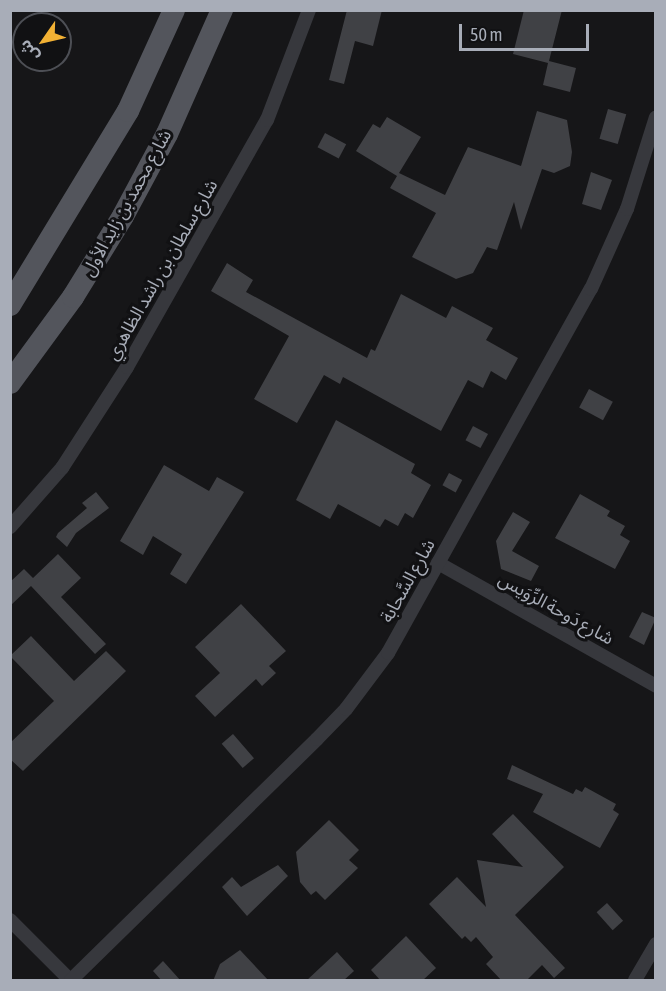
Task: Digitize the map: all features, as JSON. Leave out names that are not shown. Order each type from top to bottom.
[{"type":"main road","points":[[10,304],[128,111],[174,10]]},
{"type":"main road","name":"شارع محمد بن زايد الأول","points":[[10,384],[73,297],[123,216],[172,123],[222,10]]},
{"type":"street","name":"شارع سلطان بن راشد الظاهري","points":[[10,527],[62,468],[127,367],[267,120],[309,10]]},
{"type":"street","name":"شارع السَّحابة","points":[[71,981],[346,709],[388,653],[604,263],[637,181],[656,117]]},
{"type":"street","name":"شارع دَوحة الرِّوَيس","points":[[438,564],[656,686]]},
{"type":"street","points":[[10,920],[71,981]]},
{"type":"street","points":[[635,981],[656,944]]},
{"type":"building","points":[[347,10],[382,10],[373,46],[355,41],[344,84],[329,80]]},
{"type":"building","points":[[524,10],[562,10],[549,61],[576,68],[570,92],[543,85],[548,63],[513,54]]},
{"type":"building","points":[[608,109],[626,114],[618,144],[599,139]]},
{"type":"building","points":[[537,111],[567,120],[572,152],[570,166],[554,173],[542,169],[521,230],[514,202],[497,250],[487,247],[473,273],[456,279],[412,257],[436,213],[390,188],[397,176],[356,151],[373,124],[380,128],[387,117],[421,137],[399,173],[445,195],[468,147],[521,166]]},
{"type":"building","points":[[325,133],[346,144],[339,158],[317,147]]},
{"type":"building","points":[[591,172],[612,180],[601,210],[582,204]]},
{"type":"building","points":[[227,263],[253,280],[246,292],[367,358],[371,349],[375,351],[401,294],[446,318],[452,306],[493,328],[486,340],[518,358],[506,380],[491,371],[483,388],[468,380],[441,431],[343,377],[340,384],[324,375],[297,423],[254,399],[289,336],[211,291]]},
{"type":"building","points":[[589,389],[613,402],[603,420],[579,408]]},
{"type":"building","points":[[336,420],[415,464],[411,473],[431,485],[413,518],[405,513],[398,526],[385,519],[380,527],[338,504],[330,519],[296,500]]},
{"type":"building","points":[[473,426],[488,434],[480,448],[465,440]]},
{"type":"building","points":[[164,465],[209,491],[217,477],[244,492],[186,584],[170,574],[182,554],[153,536],[143,555],[120,541]]},
{"type":"building","points":[[449,473],[462,480],[456,492],[442,485]]},
{"type":"building","points":[[96,492],[109,508],[76,533],[67,547],[56,537],[58,533],[87,508],[82,503]]},
{"type":"building","points":[[580,494],[610,511],[607,516],[625,526],[620,535],[630,541],[615,569],[555,538]]},
{"type":"building","points":[[513,512],[530,522],[512,551],[539,566],[531,581],[501,569],[496,541]]},
{"type":"building","points":[[58,554],[81,578],[61,597],[106,644],[95,654],[31,586],[10,606],[10,582],[24,569],[33,578]]},
{"type":"building","points":[[241,604],[286,651],[269,666],[276,673],[262,686],[256,679],[215,717],[195,696],[220,673],[195,647]]},
{"type":"building","points":[[642,612],[656,618],[644,645],[629,637]]},
{"type":"building","points":[[31,636],[74,681],[106,651],[126,671],[23,771],[10,759],[10,743],[54,701],[10,656]]},
{"type":"building","points":[[233,734],[254,758],[243,768],[222,744]]},
{"type":"building","points":[[512,765],[573,794],[576,789],[582,792],[585,787],[616,804],[613,810],[619,814],[600,848],[533,812],[543,794],[507,779]]},
{"type":"building","points":[[513,814],[564,867],[515,915],[565,968],[554,978],[542,965],[526,981],[502,981],[486,964],[493,957],[476,937],[471,942],[465,936],[462,939],[429,904],[457,877],[486,907],[477,860],[523,867],[492,834]]},
{"type":"building","points":[[329,820],[359,850],[349,860],[358,868],[325,900],[316,891],[311,895],[300,882],[296,852]]},
{"type":"building","points":[[278,865],[288,876],[247,916],[222,887],[232,877],[241,887]]},
{"type":"building","points":[[607,903],[623,921],[613,930],[597,912]]},
{"type":"building","points":[[406,936],[436,968],[422,981],[381,981],[371,970]]},
{"type":"building","points":[[240,950],[269,981],[213,981],[220,964]]},
{"type":"building","points":[[337,952],[354,971],[343,981],[306,981]]},
{"type":"building","points":[[163,961],[181,981],[162,981],[153,971]]}]
